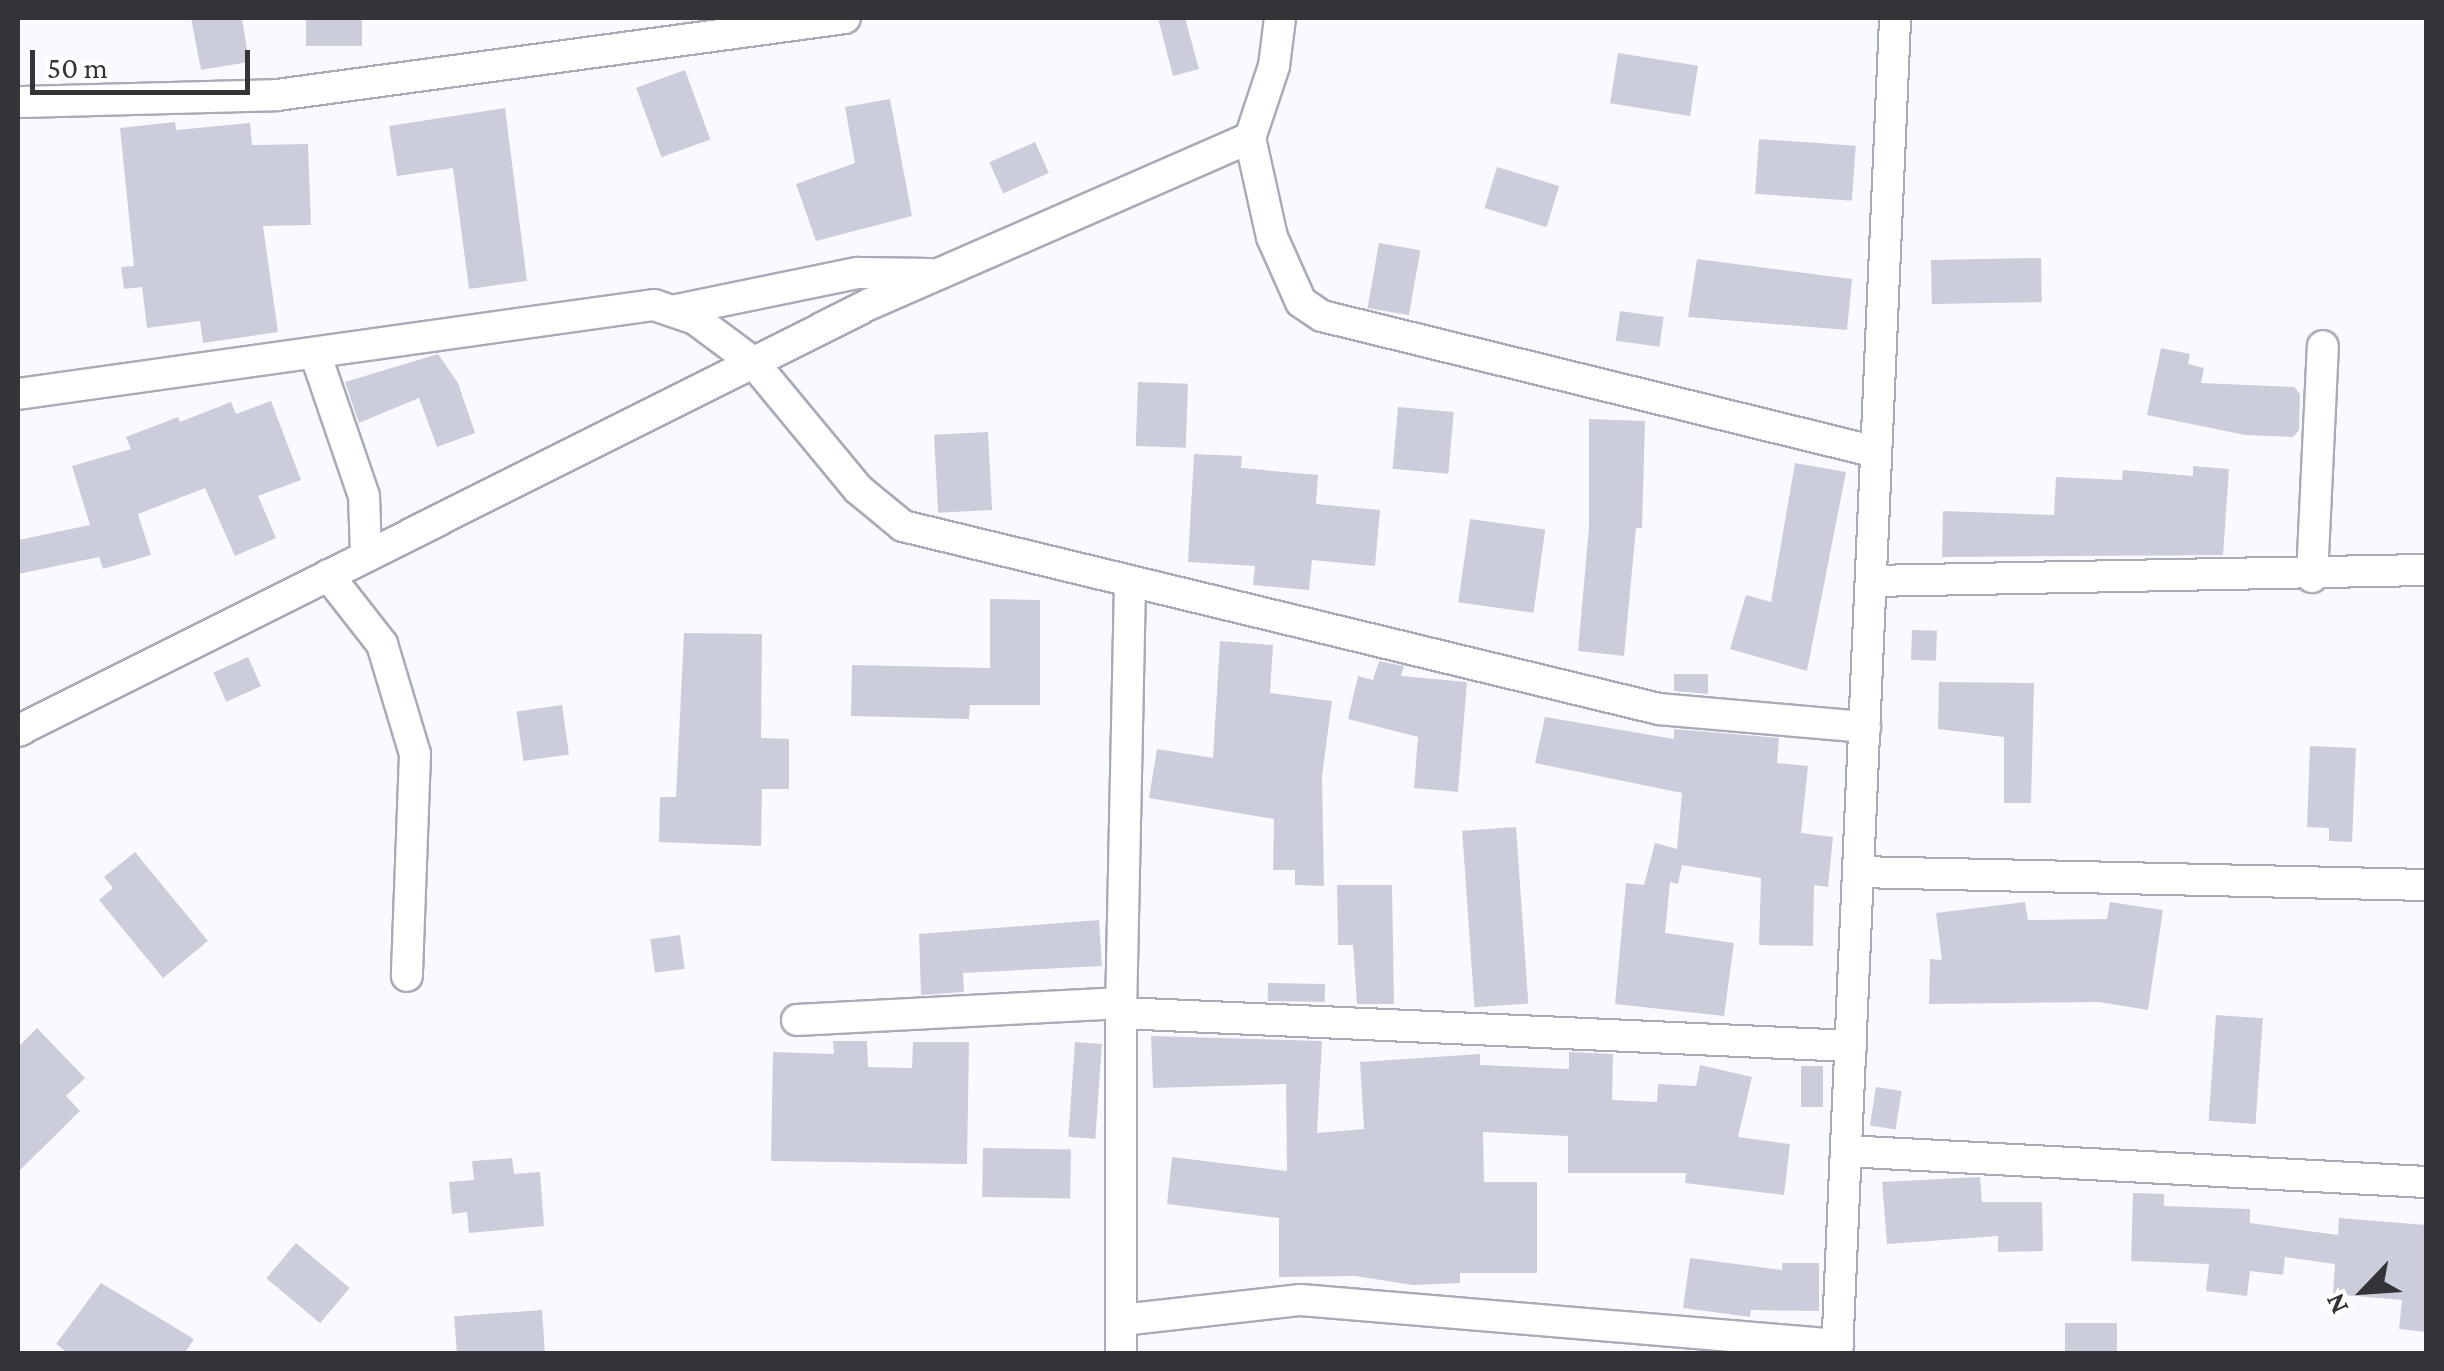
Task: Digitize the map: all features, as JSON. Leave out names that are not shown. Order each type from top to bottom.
[{"type":"street","points":[[18,102],[276,94],[845,18]]},
{"type":"street","points":[[1280,18],[1274,66],[1250,138],[1272,237],[1301,302],[1322,316],[1876,452]]},
{"type":"street","points":[[1122,1320],[1301,1300],[1838,1349],[1895,18]]},
{"type":"street","points":[[18,731],[328,575],[366,552],[753,362],[938,274],[1250,138]]},
{"type":"street","points":[[676,310],[869,272],[938,274]]},
{"type":"street","points":[[18,394],[654,305],[676,310],[753,362],[858,489],[903,526],[1660,710],[1864,727]]},
{"type":"street","points":[[2312,577],[2323,346]]},
{"type":"street","points":[[315,353],[360,479],[366,552]]},
{"type":"street","points":[[1871,582],[2312,577],[2426,570]]},
{"type":"street","points":[[328,575],[382,644],[415,754],[407,976]]},
{"type":"street","points":[[1121,1354],[1122,1008],[1130,584]]},
{"type":"street","points":[[1858,872],[2426,885]]},
{"type":"street","points":[[797,1020],[1122,1008],[1851,1046]]},
{"type":"street","points":[[1846,1151],[2426,1182]]},
{"type":"building","points":[[191,18],[242,18],[249,62],[201,70]]},
{"type":"building","points":[[306,18],[362,18],[362,46],[306,46]]},
{"type":"building","points":[[1158,18],[1185,18],[1199,69],[1173,76]]},
{"type":"building","points":[[1618,53],[1698,66],[1690,116],[1610,103]]},
{"type":"building","points":[[685,70],[710,140],[661,157],[636,88]]},
{"type":"building","points":[[890,99],[912,216],[816,241],[796,184],[855,163],[845,107]]},
{"type":"building","points":[[505,108],[527,281],[469,289],[453,168],[397,176],[389,126]]},
{"type":"building","points":[[175,122],[176,130],[250,123],[252,145],[308,144],[311,225],[263,226],[278,332],[203,343],[200,321],[147,328],[142,287],[124,289],[121,267],[134,266],[120,128]]},
{"type":"building","points":[[1759,139],[1856,146],[1852,201],[1755,194]]},
{"type":"building","points":[[1035,142],[1049,173],[1003,193],[989,162]]},
{"type":"building","points":[[1497,167],[1559,186],[1547,227],[1484,208]]},
{"type":"building","points":[[1379,243],[1420,250],[1409,315],[1368,308]]},
{"type":"building","points":[[2041,258],[2042,302],[1932,304],[1931,260]]},
{"type":"building","points":[[1697,259],[1852,279],[1847,330],[1688,317]]},
{"type":"building","points":[[1620,311],[1664,317],[1659,347],[1616,341]]},
{"type":"building","points":[[2161,348],[2190,354],[2188,364],[2204,368],[2201,383],[2294,387],[2300,394],[2299,430],[2293,437],[2245,435],[2147,415]]},
{"type":"building","points":[[438,354],[458,383],[475,433],[437,447],[419,398],[359,423],[345,382]]},
{"type":"building","points":[[1138,382],[1188,384],[1186,448],[1136,446]]},
{"type":"building","points":[[271,401],[301,480],[258,496],[276,538],[235,556],[205,488],[138,514],[151,555],[103,569],[99,557],[18,574],[18,540],[90,525],[72,466],[131,449],[126,437],[178,417],[180,422],[231,402],[236,414]]},
{"type":"building","points":[[1398,407],[1454,412],[1448,474],[1393,469]]},
{"type":"building","points":[[1589,419],[1645,421],[1642,528],[1636,528],[1624,656],[1578,651],[1589,527]]},
{"type":"building","points":[[988,432],[992,510],[938,513],[934,435]]},
{"type":"building","points":[[1194,454],[1242,456],[1241,468],[1318,475],[1316,504],[1380,510],[1375,566],[1312,560],[1309,590],[1253,585],[1255,566],[1188,562]]},
{"type":"building","points":[[1795,463],[1846,472],[1807,671],[1730,649],[1746,595],[1771,602]]},
{"type":"building","points":[[2193,466],[2229,469],[2223,555],[1942,557],[1943,511],[2054,515],[2056,477],[2122,480],[2123,470],[2193,476]]},
{"type":"building","points":[[1470,519],[1545,530],[1534,613],[1458,602]]},
{"type":"building","points":[[990,599],[1040,600],[1040,705],[970,705],[969,719],[851,716],[852,665],[990,668]]},
{"type":"building","points":[[1912,630],[1937,631],[1936,661],[1911,660]]},
{"type":"building","points":[[684,633],[762,634],[761,738],[789,739],[789,789],[762,789],[761,846],[659,842],[660,797],[676,797]]},
{"type":"building","points":[[1220,641],[1273,645],[1270,693],[1332,701],[1322,776],[1324,886],[1295,885],[1295,870],[1273,870],[1274,819],[1149,798],[1157,749],[1213,758]]},
{"type":"building","points":[[248,657],[261,686],[226,702],[213,672]]},
{"type":"building","points":[[1379,661],[1404,666],[1401,676],[1467,682],[1458,792],[1414,788],[1418,737],[1348,719],[1358,676],[1373,680]]},
{"type":"building","points":[[1674,674],[1708,674],[1708,694],[1674,691]]},
{"type":"building","points":[[1939,682],[2034,683],[2031,803],[2004,803],[2004,737],[1938,729]]},
{"type":"building","points":[[562,705],[569,755],[523,761],[516,711]]},
{"type":"building","points":[[1545,717],[1674,739],[1674,729],[1779,738],[1777,763],[1808,766],[1801,833],[1833,837],[1828,887],[1814,885],[1813,946],[1759,945],[1761,878],[1682,865],[1678,884],[1670,882],[1665,933],[1734,943],[1724,1016],[1615,1004],[1626,883],[1644,885],[1655,843],[1677,849],[1682,793],[1535,763]]},
{"type":"building","points":[[2310,746],[2356,748],[2352,842],[2329,841],[2329,828],[2307,827]]},
{"type":"building","points":[[1516,827],[1528,1004],[1474,1007],[1462,831]]},
{"type":"building","points":[[135,852],[208,941],[163,978],[99,900],[113,888],[104,877]]},
{"type":"building","points":[[1337,885],[1392,885],[1394,1004],[1357,1004],[1353,945],[1338,945]]},
{"type":"building","points":[[2025,902],[2028,920],[2107,919],[2110,902],[2163,910],[2148,1010],[2099,1002],[1929,1004],[1930,959],[1942,960],[1936,913]]},
{"type":"building","points":[[1099,920],[1102,966],[963,973],[964,992],[921,995],[919,934]]},
{"type":"building","points":[[680,935],[685,969],[655,973],[650,939]]},
{"type":"building","points":[[1268,983],[1325,984],[1325,1002],[1268,1001]]},
{"type":"building","points":[[2216,1015],[2263,1018],[2255,1124],[2209,1121]]},
{"type":"building","points":[[37,1028],[85,1078],[66,1096],[80,1111],[18,1172],[18,1047]]},
{"type":"building","points":[[1151,1036],[1322,1041],[1317,1133],[1364,1129],[1360,1062],[1480,1054],[1480,1065],[1569,1069],[1569,1052],[1613,1054],[1612,1100],[1657,1102],[1658,1084],[1696,1086],[1700,1065],[1752,1077],[1738,1137],[1790,1144],[1784,1195],[1685,1183],[1686,1173],[1568,1173],[1568,1136],[1483,1132],[1484,1182],[1537,1182],[1537,1273],[1460,1273],[1460,1283],[1413,1285],[1355,1276],[1279,1277],[1279,1218],[1167,1204],[1172,1157],[1287,1171],[1286,1084],[1153,1088]]},
{"type":"building","points":[[833,1041],[867,1041],[868,1067],[912,1068],[913,1042],[969,1042],[967,1164],[771,1161],[773,1052],[834,1054]]},
{"type":"building","points":[[1075,1042],[1102,1044],[1095,1139],[1068,1137]]},
{"type":"building","points":[[1801,1066],[1823,1066],[1823,1107],[1801,1107]]},
{"type":"building","points":[[1876,1087],[1902,1091],[1896,1130],[1870,1126]]},
{"type":"building","points":[[983,1148],[1071,1150],[1070,1199],[982,1197]]},
{"type":"building","points":[[512,1158],[514,1174],[540,1172],[544,1226],[469,1233],[467,1212],[452,1214],[449,1182],[474,1180],[472,1161]]},
{"type":"building","points":[[1980,1177],[1982,1202],[2042,1202],[2043,1251],[1998,1252],[1998,1236],[1887,1244],[1882,1182]]},
{"type":"building","points":[[2133,1193],[2164,1194],[2164,1206],[2250,1209],[2250,1223],[2338,1235],[2339,1218],[2426,1225],[2426,1332],[2399,1329],[2402,1300],[2333,1294],[2335,1264],[2285,1257],[2283,1275],[2250,1271],[2247,1296],[2206,1291],[2209,1264],[2131,1261]]},
{"type":"building","points":[[296,1243],[350,1288],[320,1323],[266,1278]]},
{"type":"building","points":[[1690,1258],[1782,1270],[1782,1263],[1819,1263],[1819,1311],[1751,1310],[1750,1317],[1683,1308]]},
{"type":"building","points":[[101,1283],[194,1339],[184,1354],[69,1354],[56,1344]]},
{"type":"building","points":[[542,1310],[545,1354],[457,1354],[454,1316]]},
{"type":"building","points":[[2065,1323],[2117,1323],[2117,1354],[2065,1354]]}]
